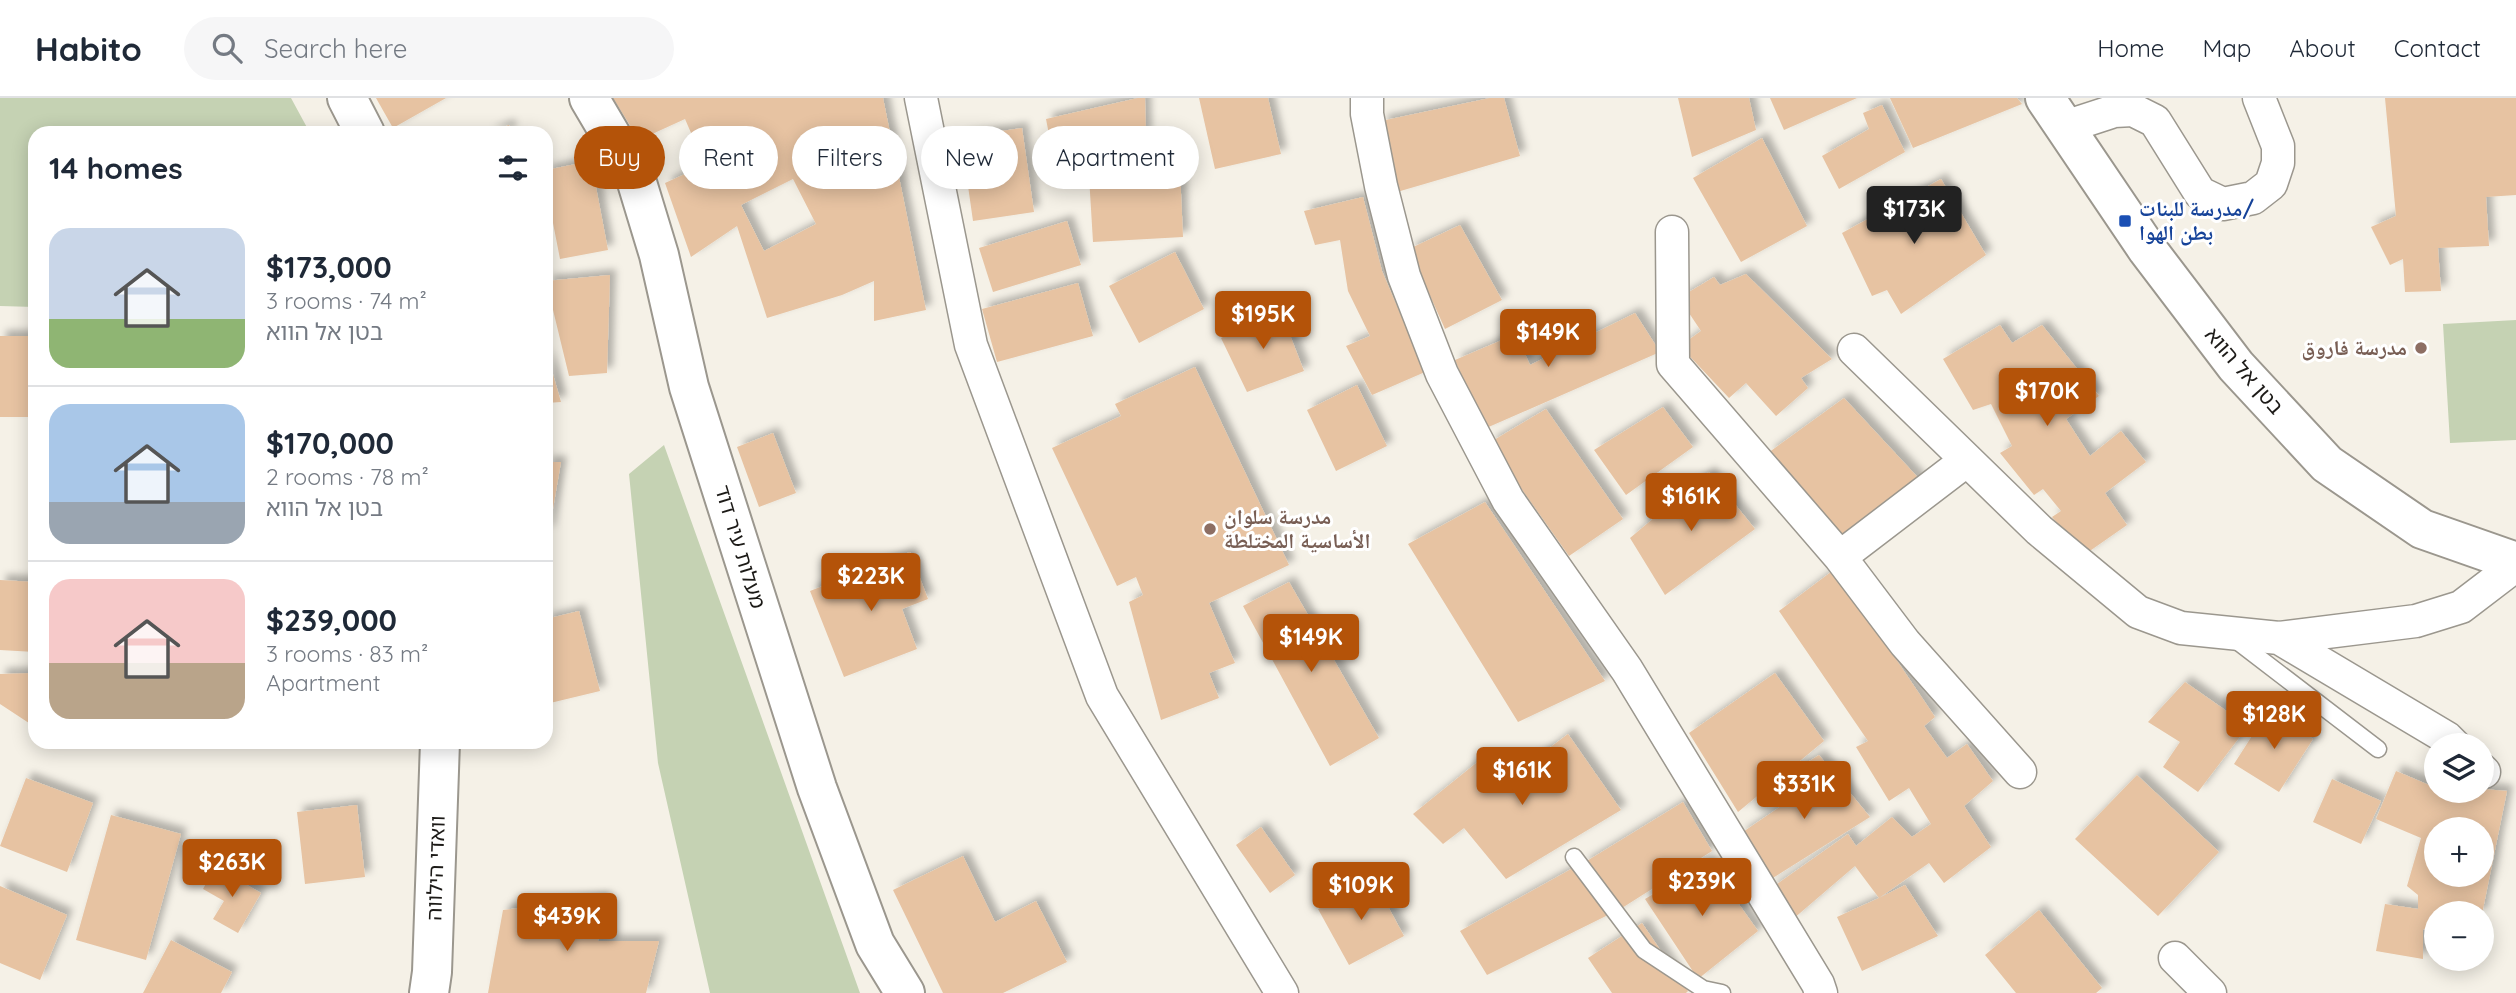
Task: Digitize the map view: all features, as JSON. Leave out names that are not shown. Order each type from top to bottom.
[{"type":"street","points":[[347,98],[361,126]]},
{"type":"street","name":"מעלות עיר דוד","points":[[589,98],[635,176],[666,281],[689,387],[809,763],[875,944],[905,993]]},
{"type":"street","points":[[921,98],[971,345],[1102,696],[1282,993]]},
{"type":"street","points":[[1367,98],[1367,114],[1381,186],[1404,276],[1442,374],[1508,500],[1627,670],[1811,972],[1821,993]]},
{"type":"street","points":[[2055,112],[2133,110],[2155,121],[2200,193],[2223,204],[2253,198],[2271,184],[2278,163],[2278,146],[2259,98]]},
{"type":"street","name":"בטן אל הווא","points":[[2055,112],[2147,249],[2235,366],[2328,464],[2422,529],[2516,564]]},
{"type":"street","points":[[1672,232],[1673,364],[1840,557],[1905,643],[2020,772]]},
{"type":"street","points":[[1854,350],[2039,530],[2138,612],[2181,628],[2279,638],[2416,621],[2462,607],[2516,564]]},
{"type":"street","points":[[1840,557],[1967,460]]},
{"type":"street","points":[[2279,638],[2439,733]]},
{"type":"street","name":"וואדי הילווה","points":[[429,993],[440,749]]},
{"type":"street","points":[[2175,958],[2210,993]]},
{"type":"lane","points":[[2228,634],[2378,749]]},
{"type":"lane","points":[[1574,857],[1644,950],[1703,989],[1721,993]]},
{"type":"green space","points":[[0,98],[291,98],[306,126],[28,126],[28,307],[0,306]]},
{"type":"green space","points":[[2516,320],[2516,440],[2450,443],[2443,324]]},
{"type":"green space","points":[[664,445],[860,993],[710,993],[658,763],[629,474]]},
{"type":"building","points":[[376,98],[446,98],[397,126],[392,126]]},
{"type":"building","points":[[613,98],[883,98],[889,126],[792,126],[792,180],[778,186],[778,126],[688,126],[685,119],[665,128],[665,126],[630,126]]},
{"type":"building","points":[[1145,98],[1146,126],[1047,126],[1046,119]]},
{"type":"building","points":[[1199,98],[1268,98],[1281,154],[1215,169]]},
{"type":"building","points":[[1490,98],[1504,98],[1520,156],[1397,192],[1381,121]]},
{"type":"building","points":[[1678,98],[1749,98],[1756,130],[1692,157]]},
{"type":"building","points":[[1770,98],[1857,98],[1784,130]]},
{"type":"building","points":[[1890,98],[2017,98],[2022,104],[1913,148]]},
{"type":"building","points":[[2385,98],[2516,98],[2516,195],[2486,197],[2489,246],[2438,248],[2441,291],[2405,292],[2403,259],[2390,265],[2371,227],[2396,216]]},
{"type":"building","points":[[1882,105],[1905,152],[1839,189],[1822,156],[1869,129],[1863,113]]},
{"type":"building","points":[[1022,128],[1034,212],[973,221],[968,189],[1018,189],[1018,129]]},
{"type":"building","points":[[1762,138],[1807,226],[1741,262],[1693,178]]},
{"type":"building","points":[[574,164],[574,189],[596,189],[608,250],[560,259],[553,223],[553,169]]},
{"type":"building","points":[[679,177],[679,189],[773,189],[741,205],[764,251],[816,224],[798,189],[901,189],[926,310],[874,321],[874,281],[842,295],[767,318],[737,226],[691,257],[665,183]]},
{"type":"building","points":[[1941,179],[1986,255],[1901,314],[1887,290],[1872,296],[1842,233]]},
{"type":"building","points":[[1090,189],[1181,189],[1183,237],[1093,242]]},
{"type":"building","points":[[1363,197],[1382,271],[1425,372],[1372,395],[1346,346],[1370,336],[1348,291],[1340,240],[1315,245],[1304,211]]},
{"type":"building","points":[[1067,221],[1081,265],[993,292],[979,248]]},
{"type":"building","points":[[1460,225],[1502,300],[1445,329],[1409,249]]},
{"type":"building","points":[[1175,252],[1204,309],[1139,343],[1109,286]]},
{"type":"building","points":[[1746,274],[1832,359],[1801,378],[1808,388],[1776,416],[1746,383],[1729,398],[1680,346],[1701,331],[1679,298],[1714,277],[1720,285]]},
{"type":"building","points":[[610,275],[607,373],[569,376],[553,310],[553,280]]},
{"type":"building","points":[[1078,283],[1093,336],[997,362],[982,309]]},
{"type":"building","points":[[1279,307],[1304,371],[1247,392],[1221,338]]},
{"type":"building","points":[[1635,313],[1660,352],[1484,429],[1455,360],[1516,334],[1530,365]]},
{"type":"building","points":[[2000,325],[2012,343],[2042,325],[2099,396],[2066,419],[2090,456],[2121,431],[2146,462],[2105,493],[2127,525],[2084,555],[2052,517],[2061,511],[2043,489],[2034,495],[2000,453],[2012,446],[1991,404],[1973,410],[1943,359]]},
{"type":"building","points":[[0,336],[28,336],[28,417],[0,417]]},
{"type":"building","points":[[1195,367],[1289,565],[1209,603],[1235,663],[1209,673],[1219,698],[1161,720],[1129,602],[1143,595],[1136,577],[1117,586],[1052,448],[1121,416],[1115,404]]},
{"type":"building","points":[[553,375],[561,402],[553,403]]},
{"type":"building","points":[[1357,385],[1387,446],[1336,471],[1307,410]]},
{"type":"building","points":[[1844,398],[1924,484],[1844,546],[1768,453]]},
{"type":"building","points":[[1663,407],[1693,447],[1626,495],[1594,450]]},
{"type":"building","points":[[1546,409],[1623,519],[1569,556],[1489,443]]},
{"type":"building","points":[[773,433],[796,493],[759,507],[737,447]]},
{"type":"building","points":[[553,462],[561,462],[553,509]]},
{"type":"building","points":[[1709,472],[1755,529],[1665,595],[1630,538]]},
{"type":"building","points":[[1485,502],[1605,681],[1518,722],[1408,544]]},
{"type":"building","points":[[910,552],[928,599],[902,609],[917,649],[844,677],[810,591]]},
{"type":"building","points":[[1835,569],[1935,717],[1924,726],[1947,758],[1967,744],[1993,781],[1964,806],[1991,847],[1944,883],[1929,863],[1879,898],[1855,866],[1793,919],[1770,889],[1848,834],[1856,846],[1892,817],[1912,837],[1931,824],[1909,788],[1889,801],[1856,747],[1868,741],[1779,611]]},
{"type":"building","points":[[0,580],[28,582],[28,652],[0,650]]},
{"type":"building","points":[[1289,582],[1379,738],[1330,766],[1243,606]]},
{"type":"building","points":[[579,611],[600,691],[553,702],[553,617]]},
{"type":"building","points":[[28,673],[28,722],[0,704],[0,674]]},
{"type":"building","points":[[1775,673],[1824,741],[1738,812],[1689,733]]},
{"type":"building","points":[[2185,682],[2248,726],[2198,792],[2163,767],[2180,742],[2148,722]]},
{"type":"building","points":[[2268,711],[2313,739],[2279,792],[2234,764]]},
{"type":"building","points":[[1568,734],[1621,810],[1506,879],[1464,828],[1443,844],[1413,814],[1480,760],[1505,781]]},
{"type":"building","points":[[1819,755],[1870,817],[1768,881],[1740,834],[1806,789],[1795,770]]},
{"type":"building","points":[[2396,771],[2424,783],[2424,803],[2494,803],[2494,790],[2507,791],[2494,855],[2494,817],[2424,817],[2424,887],[2487,887],[2485,901],[2424,901],[2423,959],[2376,951],[2385,904],[2418,909],[2418,895],[2407,886],[2421,838],[2376,819]]},
{"type":"building","points":[[2137,775],[2219,852],[2158,916],[2075,839]]},
{"type":"building","points":[[26,778],[93,803],[67,872],[0,846]]},
{"type":"building","points":[[2332,779],[2381,801],[2361,844],[2313,822]]},
{"type":"building","points":[[1683,802],[1712,851],[1614,913],[1582,864]]},
{"type":"building","points":[[357,805],[365,877],[305,884],[297,812]]},
{"type":"building","points":[[111,815],[181,834],[146,960],[76,940]]},
{"type":"building","points":[[1261,827],[1295,875],[1270,893],[1236,845]]},
{"type":"building","points":[[963,856],[995,922],[1036,901],[1067,962],[1003,993],[943,993],[893,890]]},
{"type":"building","points":[[1708,861],[1758,931],[1698,979],[1645,899]]},
{"type":"building","points":[[215,867],[261,893],[238,933],[213,919],[224,901],[203,889]]},
{"type":"building","points":[[1573,868],[1608,915],[1487,975],[1460,931]]},
{"type":"building","points":[[1373,879],[1404,936],[1349,965],[1318,909]]},
{"type":"building","points":[[1905,885],[1938,936],[1862,971],[1837,917]]},
{"type":"building","points":[[0,886],[67,915],[40,980],[0,963]]},
{"type":"building","points":[[604,898],[598,941],[659,941],[646,993],[488,993],[503,910]]},
{"type":"building","points":[[2039,910],[2102,988],[2096,993],[2016,993],[1985,955]]},
{"type":"building","points":[[1642,923],[1688,991],[1686,993],[1612,993],[1588,958]]},
{"type":"building","points":[[171,940],[232,972],[221,993],[143,993]]},
{"type":"place","name":"مدرسة للبنات/ بطن الهوا","points":[[2125,221]]},
{"type":"place","name":"مدرسة فاروق","points":[[2421,348]]},
{"type":"place","name":"مدرسة سلوان الأساسية المختلطة","points":[[1210,529]]}]
